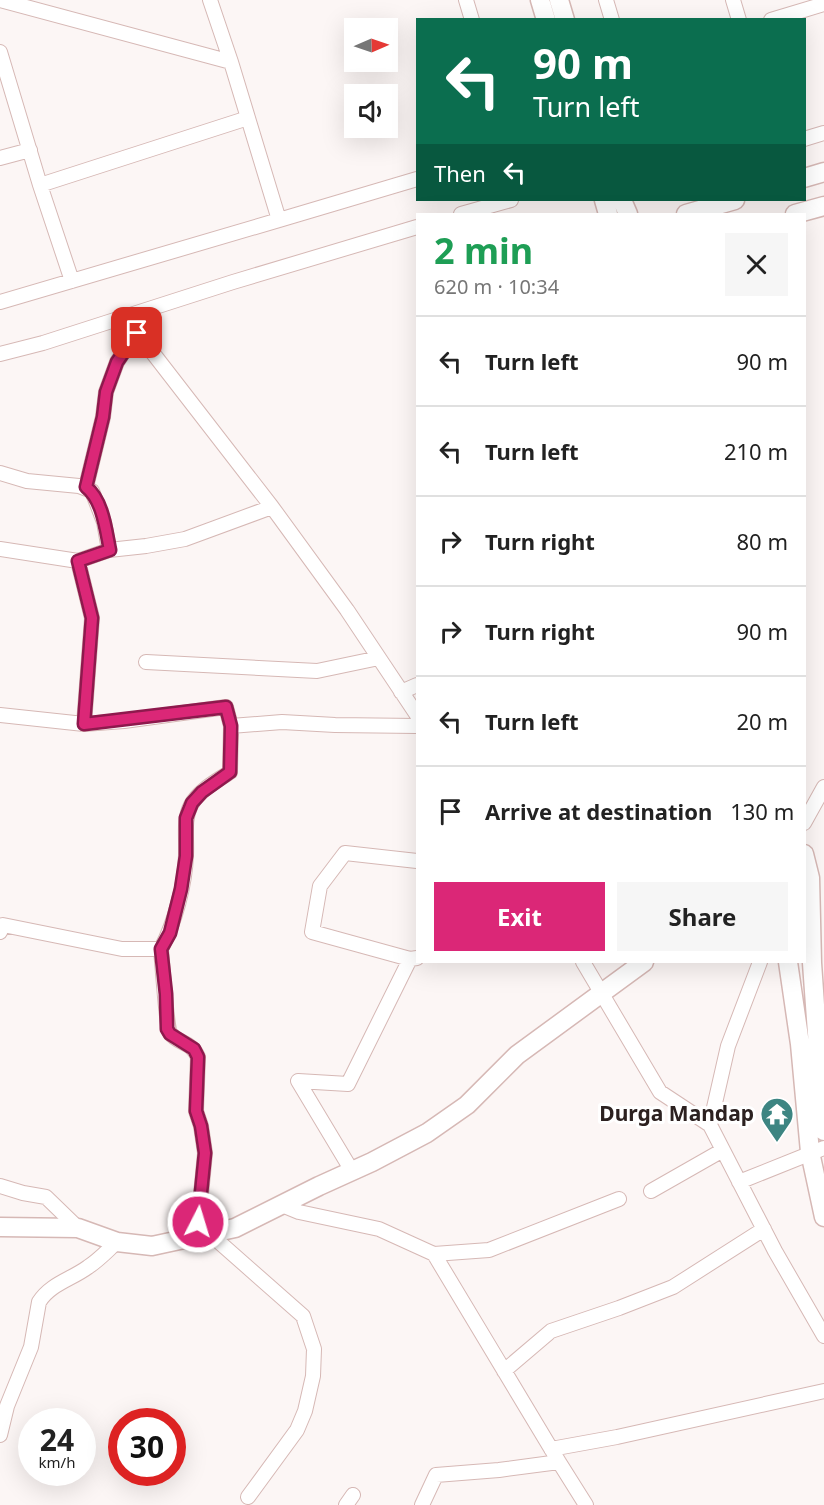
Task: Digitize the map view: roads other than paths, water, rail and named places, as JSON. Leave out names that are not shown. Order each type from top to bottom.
[{"type":"street","points":[[0,0],[231,62]]},
{"type":"street","points":[[210,0],[279,220]]},
{"type":"street","points":[[466,0],[471,18]]},
{"type":"street","points":[[540,0],[545,18]]},
{"type":"street","points":[[559,0],[564,18]]},
{"type":"street","points":[[606,0],[611,18]]},
{"type":"street","points":[[733,0],[738,18]]},
{"type":"street","points":[[777,18],[823,3]]},
{"type":"street","points":[[0,51],[40,185],[72,281]]},
{"type":"street","points":[[40,185],[248,118]]},
{"type":"street","points":[[806,138],[824,133]]},
{"type":"street","points":[[0,158],[30,150]]},
{"type":"street","points":[[806,177],[824,172]]},
{"type":"street","points":[[0,302],[416,178]]},
{"type":"street","points":[[465,213],[507,201]]},
{"type":"street","points":[[690,213],[732,201]]},
{"type":"street","points":[[0,354],[416,228]]},
{"type":"street","points":[[125,317],[272,507],[380,658],[416,714]]},
{"type":"street","points":[[86,487],[103,417],[106,392],[117,362],[137,333]]},
{"type":"street","points":[[0,473],[27,481],[86,487],[92,492],[99,507],[110,550]]},
{"type":"street","points":[[0,549],[78,561],[110,550],[185,539],[272,507]]},
{"type":"street","points":[[78,561],[92,618],[84,724]]},
{"type":"street","points":[[146,662],[317,671],[380,658]]},
{"type":"street","points":[[401,692],[416,685]]},
{"type":"street","points":[[0,715],[84,724],[226,707],[231,726],[230,772],[202,792],[192,803],[186,818],[186,856],[181,889],[170,933],[161,949],[167,1029],[170,1034],[194,1049],[198,1057],[196,1111],[205,1153],[203,1235]]},
{"type":"street","points":[[231,726],[282,722],[416,726]]},
{"type":"street","points":[[806,818],[824,787]]},
{"type":"street","points":[[351,1171],[298,1081],[348,1084],[413,959],[312,932],[320,886],[345,853],[416,861]]},
{"type":"street","points":[[806,862],[810,878],[812,963],[824,1131]]},
{"type":"street","points":[[1,925],[122,949],[161,949]]},
{"type":"street","points":[[584,963],[660,1092],[710,1125],[764,1229],[824,1336]]},
{"type":"street","points":[[0,1227],[78,1228],[117,1242],[152,1246],[235,1228],[427,1133],[468,1105],[517,1055],[601,991],[643,963]]},
{"type":"street","points":[[710,1125],[728,1046],[760,963]]},
{"type":"street","points":[[788,963],[817,1150],[824,1217]]},
{"type":"street","points":[[651,1191],[723,1150]]},
{"type":"street","points":[[740,1182],[817,1150]]},
{"type":"street","points":[[0,1186],[46,1197],[78,1228]]},
{"type":"street","points":[[282,1205],[299,1212],[379,1229],[434,1254],[489,1250],[619,1199]]},
{"type":"street","points":[[504,1371],[551,1331],[673,1287],[764,1229]]},
{"type":"street","points":[[203,1235],[303,1316],[314,1349],[313,1376],[305,1411],[297,1430],[249,1502]]},
{"type":"street","points":[[0,1435],[7,1406],[31,1347],[39,1302],[50,1289],[90,1266],[117,1242]]},
{"type":"street","points":[[434,1254],[586,1505]]},
{"type":"street","points":[[551,1449],[824,1391]]},
{"type":"street","points":[[422,1505],[436,1475],[559,1462]]},
{"type":"place","name":"Durga Mandap","points":[[777,1143]]}]
